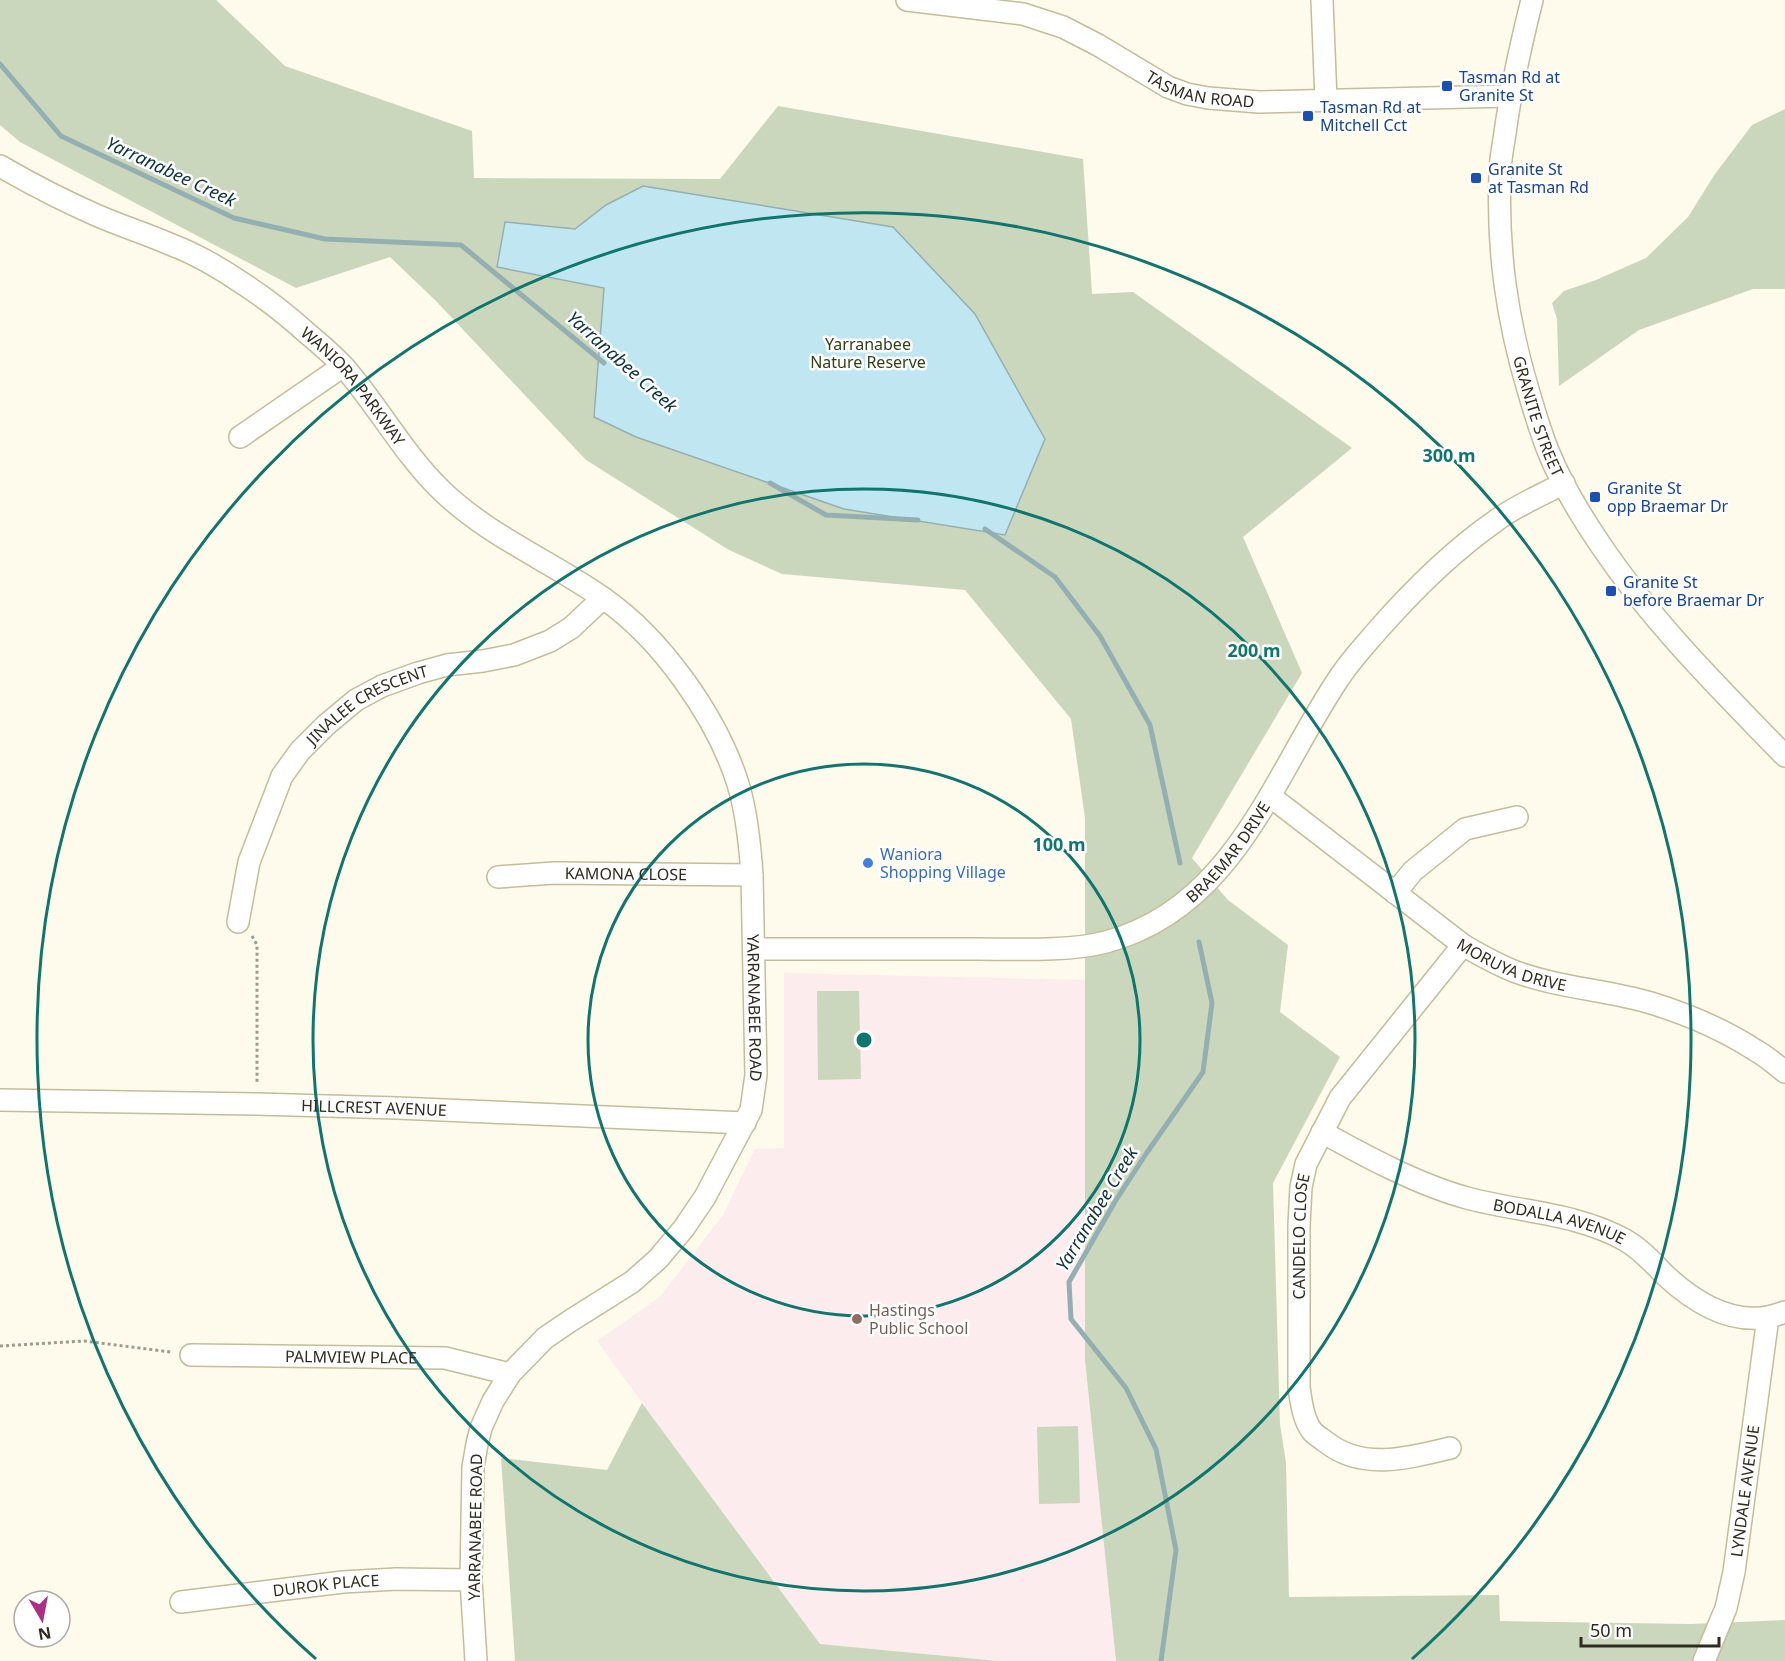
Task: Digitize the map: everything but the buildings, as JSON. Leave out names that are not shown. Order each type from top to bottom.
[{"type":"street","name":"TASMAN ROAD","points":[[907,0],[1033,17],[1063,27],[1098,45],[1168,87],[1208,98],[1259,102],[1510,96]]},
{"type":"street","points":[[1322,0],[1326,100]]},
{"type":"street","name":"GRANITE STREET","points":[[1532,0],[1510,96],[1500,172],[1500,223],[1505,291],[1519,360],[1549,453],[1600,544],[1635,593],[1676,642],[1785,756]]},
{"type":"street","name":"WANIORA PARKWAY","points":[[0,166],[98,216],[175,245],[210,262],[272,303],[343,366],[412,458],[441,490],[476,521],[539,557],[624,613],[668,659]]},
{"type":"street","points":[[240,437],[343,366]]},
{"type":"street","name":"BRAEMAR DRIVE","points":[[755,949],[1074,947],[1106,942],[1160,921],[1181,906],[1224,865],[1270,795],[1339,677],[1408,596],[1460,548],[1498,518],[1564,483]]},
{"type":"street","name":"JINALEE CRESCENT","points":[[238,922],[249,862],[282,776],[300,751],[326,725],[356,700],[382,686],[447,665],[514,655],[550,641],[571,628],[603,598]]},
{"type":"street","name":"YARRANABEE ROAD","points":[[476,1661],[471,1580],[473,1467],[477,1444],[493,1401],[510,1374],[545,1338],[632,1282],[658,1259],[684,1228],[705,1197],[745,1123],[754,1100],[756,1075],[755,949],[750,843],[745,812],[739,785],[725,748],[694,695],[668,659]]},
{"type":"street","name":"MORUYA DRIVE","points":[[1270,795],[1463,945],[1488,960],[1552,982],[1651,1003],[1694,1019],[1712,1026],[1755,1050],[1785,1072]]},
{"type":"street","points":[[1395,893],[1413,871],[1465,829],[1517,817]]},
{"type":"street","name":"KAMONA CLOSE","points":[[498,877],[565,873],[752,875]]},
{"type":"street","name":"CANDELO CLOSE","points":[[1450,1448],[1395,1460],[1368,1460],[1347,1455],[1311,1431],[1303,1411],[1299,1387],[1299,1225],[1301,1187],[1306,1164],[1340,1098],[1463,945]]},
{"type":"street","name":"HILLCREST AVENUE","points":[[0,1100],[397,1108],[745,1123]]},
{"type":"street","name":"BODALLA AVENUE","points":[[1322,1132],[1357,1152],[1440,1190],[1485,1203],[1574,1221],[1605,1231],[1626,1241],[1648,1257],[1689,1296],[1711,1309],[1733,1316],[1752,1318],[1776,1315]]},
{"type":"street","name":"LYNDALE AVENUE","points":[[1704,1661],[1726,1608],[1734,1572],[1776,1315]]},
{"type":"street","name":"PALMVIEW PLACE","points":[[191,1355],[446,1358],[510,1374]]},
{"type":"street","name":"DUROK PLACE","points":[[181,1602],[343,1582],[396,1579],[471,1580]]},
{"type":"path","points":[[238,922],[257,945],[257,1104]]},
{"type":"path","points":[[0,1346],[84,1341],[191,1355]]},
{"type":"shaded area","name":"Hastings Public School","points":[[784,973],[1085,980],[1085,1360],[1116,1661],[998,1661],[820,1644],[597,1341],[660,1297],[723,1215],[755,1149],[784,1148]]},
{"type":"green space","name":"Yarranabee Nature Reserve","points":[[0,0],[216,0],[285,66],[472,131],[474,178],[720,179],[778,106],[1083,159],[1092,294],[1133,292],[1352,448],[1243,537],[1302,673],[1192,858],[1228,900],[1288,945],[1280,1012],[1340,1057],[1273,1183],[1280,1424],[1286,1463],[1289,1597],[1499,1595],[1500,1621],[1691,1624],[1785,1620],[1785,1661],[1116,1661],[1085,1360],[1085,818],[1071,719],[965,590],[782,574],[729,550],[586,460],[436,301],[390,257],[296,288],[20,142],[0,125]]},
{"type":"green space","points":[[1785,109],[1785,289],[1753,289],[1639,330],[1559,386],[1557,319],[1552,303],[1564,291],[1646,258],[1688,217],[1715,174],[1752,125]]},
{"type":"green space","points":[[817,991],[859,991],[861,1079],[818,1080]]},
{"type":"green space","points":[[642,1403],[820,1644],[998,1661],[515,1661],[501,1458],[607,1470]]},
{"type":"green space","points":[[1078,1426],[1080,1503],[1039,1504],[1037,1427]]},
{"type":"water","points":[[643,186],[893,227],[975,314],[1045,439],[1005,535],[844,509],[636,437],[594,417],[604,288],[497,267],[505,222],[575,229],[606,205]]},
{"type":"waterway","name":"Yarranabee Creek","points":[[0,64],[61,136],[234,218],[325,239],[461,245],[604,363]]},
{"type":"waterway","name":"Yarranabee Creek","points":[[770,483],[826,515],[918,520]]},
{"type":"waterway","name":"Yarranabee Creek","points":[[985,529],[1055,577],[1100,636],[1150,725],[1180,863]]},
{"type":"waterway","name":"Yarranabee Creek","points":[[1161,1661],[1176,1550],[1156,1449],[1126,1388],[1071,1319],[1069,1282],[1116,1200],[1203,1072],[1212,1003],[1199,942]]},
{"type":"place","name":"Tasman Rd at Granite St","points":[[1447,86]]},
{"type":"place","name":"Tasman Rd at Mitchell Cct","points":[[1308,116]]},
{"type":"place","name":"Granite St at Tasman Rd","points":[[1476,178]]},
{"type":"place","name":"Granite St opp Braemar Dr","points":[[1595,497]]},
{"type":"place","name":"Granite St before Braemar Dr","points":[[1611,591]]},
{"type":"place","name":"Waniora Shopping Village","points":[[868,863]]},
{"type":"place","name":"Hastings Public School","points":[[857,1319]]}]
